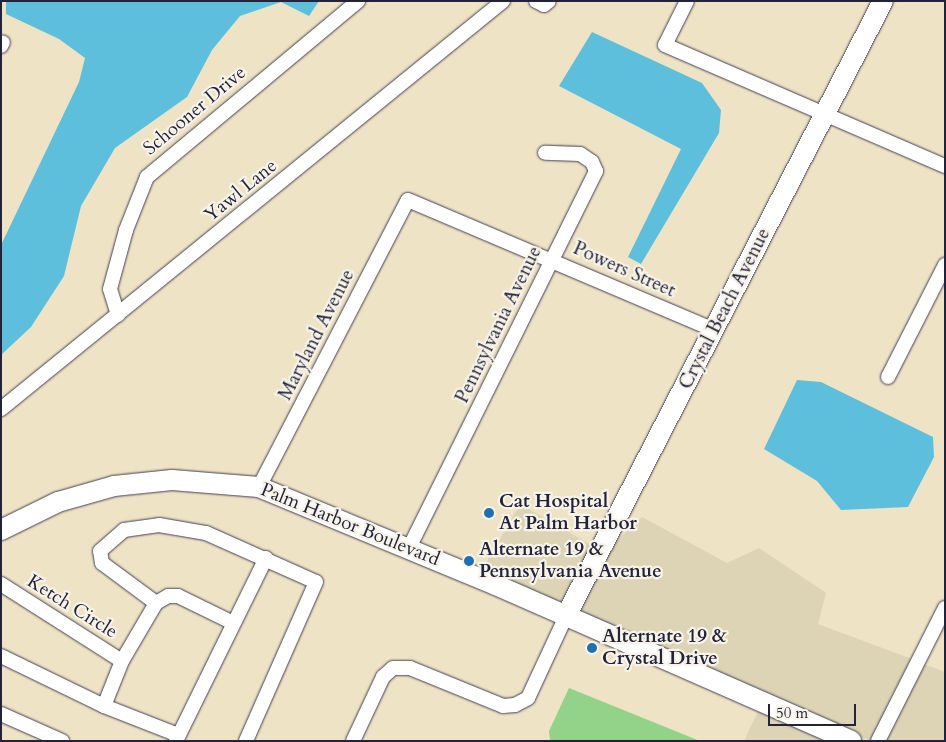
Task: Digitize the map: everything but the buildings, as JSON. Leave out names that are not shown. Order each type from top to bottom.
[{"type":"main road","name":"Crystal Beach Avenue","points":[[566,616],[883,1]]},
{"type":"main road","name":"Palm Harbor Boulevard","points":[[1,530],[58,502],[114,486],[172,480],[259,487],[409,548],[851,741]]},
{"type":"street","name":"Schooner Drive","points":[[118,315],[110,289],[126,230],[147,177],[358,1]]},
{"type":"street","name":"Yawl Lane","points":[[1,409],[503,1]]},
{"type":"street","points":[[536,1],[544,5],[549,1]]},
{"type":"street","points":[[687,1],[665,45],[824,116],[945,166]]},
{"type":"street","name":"Pennsylvania Avenue","points":[[409,548],[596,171],[592,162],[580,154],[545,154]]},
{"type":"street","name":"Powers Street","points":[[408,200],[714,330]]},
{"type":"street","name":"Maryland Avenue","points":[[259,487],[408,200]]},
{"type":"street","points":[[888,377],[945,265]]},
{"type":"street","points":[[156,603],[102,563],[100,551],[124,530],[159,525],[206,533],[266,558],[316,582],[246,741]]},
{"type":"street","points":[[1,656],[104,706],[177,738],[266,558]]},
{"type":"street","name":"Ketch Circle","points":[[1,584],[122,661]]},
{"type":"street","points":[[104,706],[122,661],[156,603],[168,596],[178,596],[233,623]]},
{"type":"street","points":[[878,741],[945,608]]},
{"type":"street","points":[[353,741],[383,677],[393,668],[410,668],[503,706],[515,705],[528,698],[566,616]]},
{"type":"street","points":[[1,714],[62,741]]},
{"type":"shaded area","points":[[520,504],[594,547],[555,615],[481,572]]},
{"type":"shaded area","points":[[642,517],[727,563],[759,548],[826,593],[818,624],[912,659],[870,741],[575,614],[608,549]]},
{"type":"shaded area","points":[[924,664],[945,672],[945,741],[885,741]]},
{"type":"shaded area","points":[[759,709],[836,741],[744,741]]},
{"type":"green space","points":[[569,688],[700,741],[550,741],[549,731]]},
{"type":"water","points":[[6,1],[319,1],[309,16],[281,2],[240,16],[212,50],[187,97],[115,148],[81,206],[64,276],[31,327],[1,355],[1,245],[79,82],[85,58],[59,39],[6,14]]},
{"type":"water","points":[[592,32],[702,83],[721,110],[719,133],[641,264],[628,257],[681,149],[559,86]]},
{"type":"water","points":[[797,380],[821,382],[933,437],[934,457],[908,507],[841,510],[817,481],[764,449]]},
{"type":"place","name":"Cat Hospital At Palm Harbor","points":[[489,513]]},
{"type":"place","name":"Alternate 19 & Pennsylvania Avenue","points":[[469,561]]},
{"type":"place","name":"Alternate 19 & Crystal Drive","points":[[592,648]]}]
